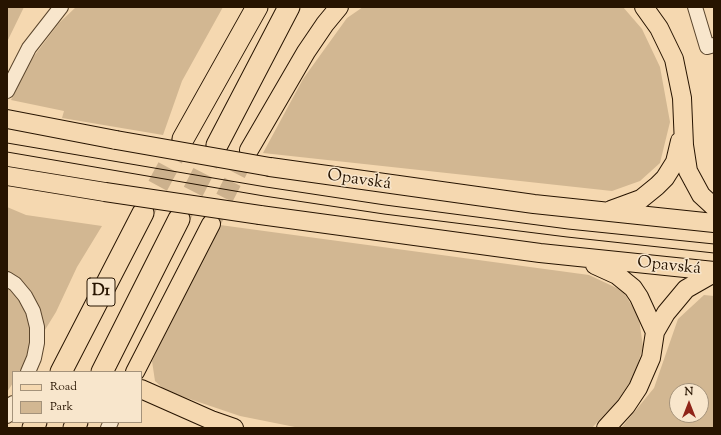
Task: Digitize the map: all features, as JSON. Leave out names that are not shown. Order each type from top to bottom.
[{"type":"highway","points":[[183,139],[257,7]]},
{"type":"highway","points":[[217,145],[289,7]]},
{"type":"highway","name":"D1","points":[[62,371],[143,213]]},
{"type":"highway","name":"D1","points":[[103,371],[179,219]]},
{"type":"main road","points":[[249,150],[306,52],[325,24],[339,7]]},
{"type":"main road","points":[[644,7],[659,28],[674,59],[682,98],[682,126],[688,171],[701,195],[714,208]]},
{"type":"main road","name":"Opavská","points":[[7,119],[59,130],[270,167],[407,188],[602,212],[714,223]]},
{"type":"main road","points":[[602,212],[641,200],[661,183],[674,162],[682,126]]},
{"type":"main road","name":"Opavská","points":[[7,176],[260,215],[573,257],[714,272]]},
{"type":"main road","points":[[136,371],[211,224]]},
{"type":"main road","points":[[573,257],[612,271],[623,278],[640,297],[656,332]]},
{"type":"main road","points":[[606,428],[626,406],[638,388],[651,358],[656,332],[666,313],[680,295],[694,283],[714,272]]},
{"type":"main road","points":[[142,389],[234,428]]},
{"type":"street","points":[[7,91],[29,48],[61,7]]},
{"type":"street","points":[[695,7],[707,47],[714,45]]},
{"type":"street","points":[[7,278],[15,284],[25,296],[33,311],[37,327],[37,343],[34,358],[28,371]]},
{"type":"street","points":[[7,416],[12,405]]},
{"type":"green space","points":[[7,7],[24,7],[7,42]]},
{"type":"green space","points":[[76,7],[223,7],[182,81],[163,135],[62,118],[64,111],[11,100],[31,60],[59,23]]},
{"type":"green space","points":[[363,7],[623,7],[642,29],[660,67],[670,122],[660,163],[640,181],[612,191],[263,153],[303,79],[347,18]]},
{"type":"green space","points":[[7,207],[26,215],[102,226],[77,267],[56,312],[20,371],[12,371],[12,384],[7,392]]},
{"type":"green space","points":[[220,225],[589,275],[623,291],[639,318],[643,347],[635,374],[619,399],[592,428],[300,428],[240,416],[166,391],[155,381],[152,361]]},
{"type":"green space","points":[[704,295],[714,296],[714,428],[621,428],[654,388],[678,319]]},
{"type":"tunnel","points":[[143,213],[183,139]]},
{"type":"tunnel","points":[[179,219],[217,145]]},
{"type":"tunnel","points":[[212,222],[249,150]]},
{"type":"tram line","points":[[7,143],[266,187],[385,205],[568,229],[714,244]]},
{"type":"tram line","points":[[7,152],[264,196],[384,214],[567,237],[714,253]]}]
